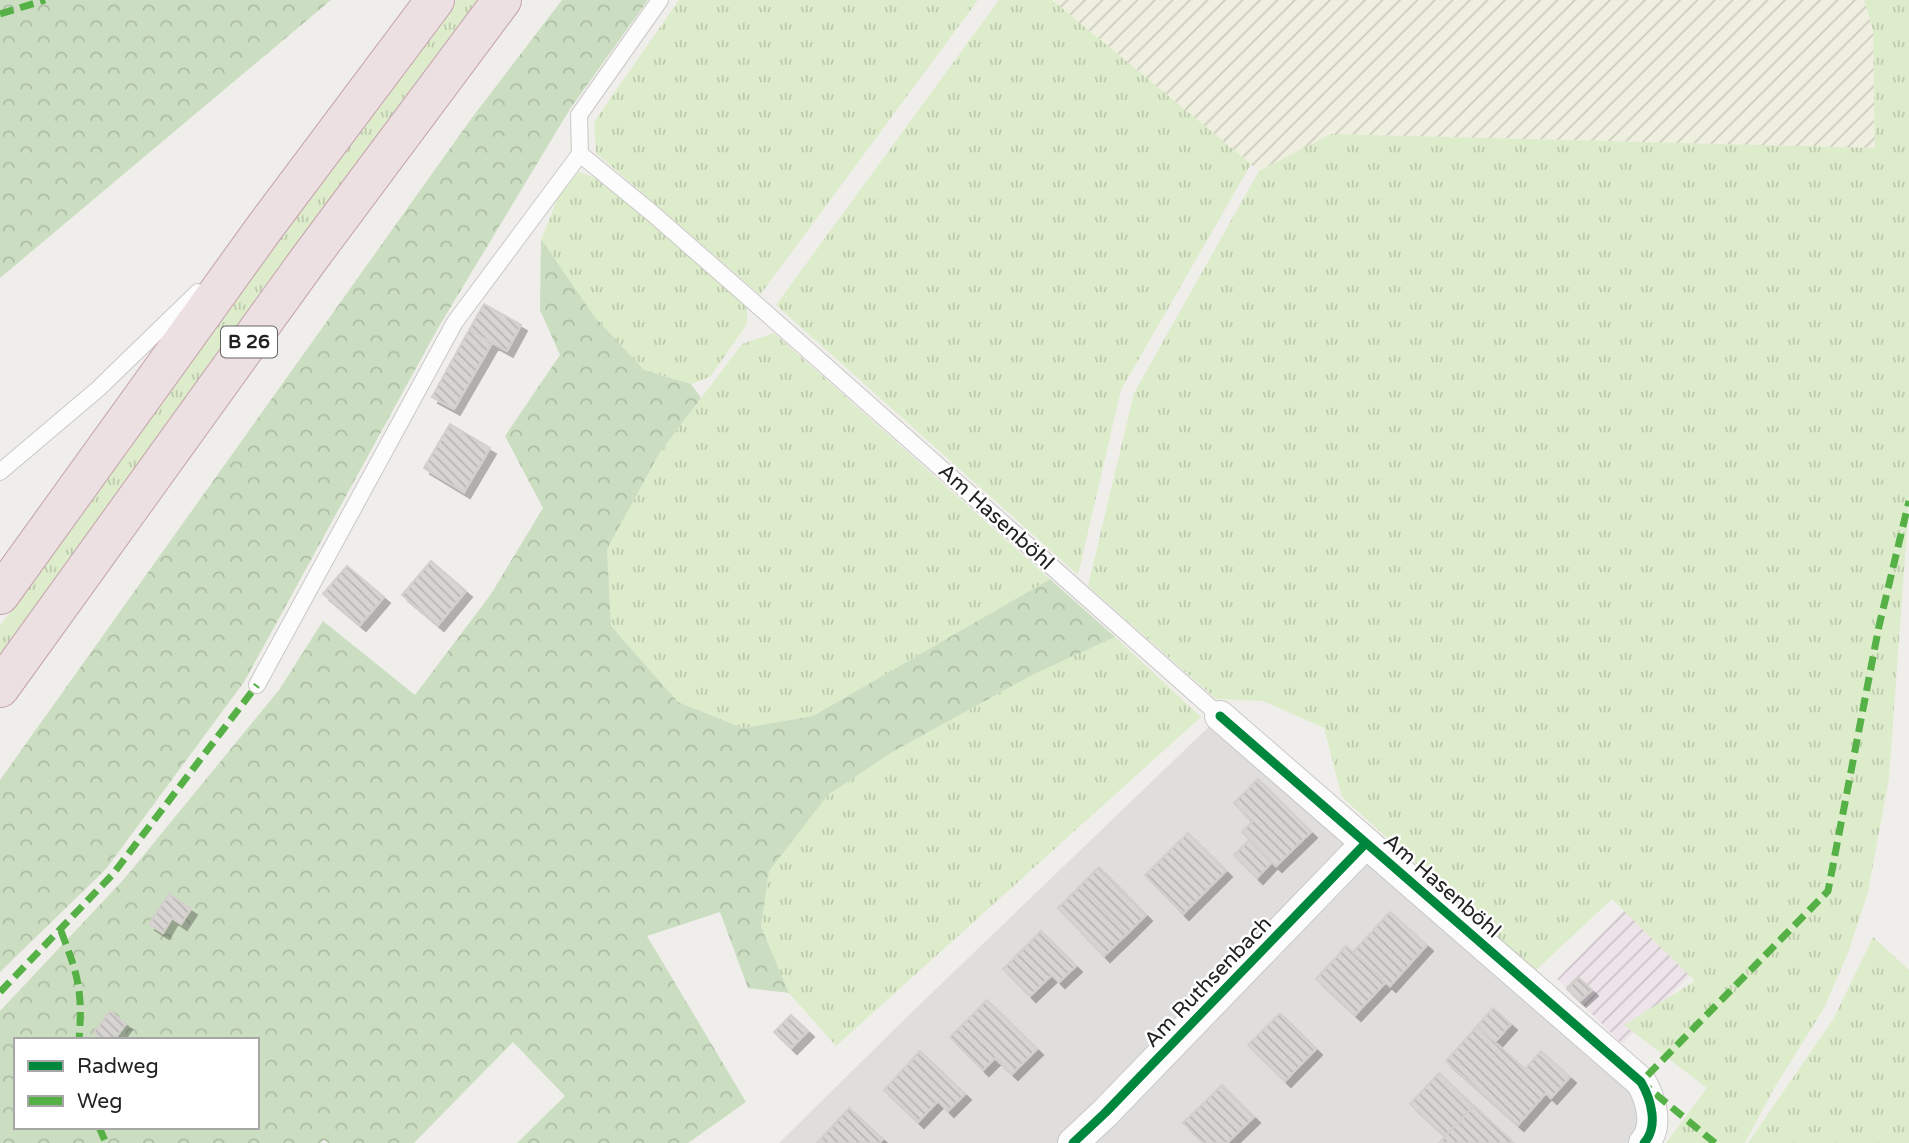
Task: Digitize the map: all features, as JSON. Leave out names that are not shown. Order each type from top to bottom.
[{"type":"highway","name":"B 26","points":[[0,595],[265,227],[435,0]]},
{"type":"highway","name":"B 26","points":[[0,688],[309,259],[502,0]]},
{"type":"street","name":"Am Hasenböhl","points":[[1220,716],[1641,1082],[1650,1096],[1652,1114],[1650,1137],[1644,1143]]},
{"type":"street","name":"Am Ruthsenbach","points":[[1073,1143],[1366,843]]},
{"type":"lane","points":[[257,685],[455,323],[580,155],[579,115],[660,0]]},
{"type":"lane","name":"Am Hasenböhl","points":[[580,155],[744,293],[1220,716]]},
{"type":"lane","points":[[0,472],[98,389],[265,227]]},
{"type":"shaded area","points":[[1220,716],[1641,1082],[1644,1143],[779,1143],[912,1012]]},
{"type":"shaded area","points":[[1631,903],[1696,969],[1622,1044],[1557,979]]},
{"type":"green space","points":[[0,0],[331,0],[0,278]]},
{"type":"green space","points":[[456,0],[479,0],[0,657],[0,626],[280,238]]},
{"type":"green space","points":[[562,0],[648,0],[570,109],[438,328],[244,682],[106,869],[0,972],[0,780],[471,119]]},
{"type":"green space","points":[[679,0],[978,0],[760,295],[596,153],[594,122]]},
{"type":"green space","points":[[999,0],[1052,0],[1251,164],[1121,390],[1078,575],[776,305]]},
{"type":"green space","points":[[1052,0],[1864,0],[1873,30],[1875,148],[1331,134],[1259,171]]},
{"type":"green space","points":[[1864,0],[1909,0],[1909,502],[1889,778],[1868,892],[1848,953],[1824,1008],[1773,1090],[1745,1143],[1666,1143],[1707,1088],[1624,1025],[1695,981],[1612,899],[1535,971],[1342,797],[1324,728],[1263,701],[1216,699],[1088,586],[1134,393],[1259,171],[1331,134],[1875,148],[1873,30]]},
{"type":"green space","points":[[579,172],[604,181],[747,306],[747,324],[710,377],[691,384],[644,370],[594,316],[541,240],[559,195]]},
{"type":"green space","points":[[541,239],[594,316],[644,370],[691,384],[701,398],[659,454],[607,549],[611,626],[678,702],[743,728],[813,716],[1050,579],[1115,637],[1034,674],[894,751],[828,795],[769,871],[761,927],[789,993],[748,988],[720,912],[647,936],[746,1102],[688,1143],[517,1143],[565,1096],[513,1042],[414,1143],[328,1143],[324,1140],[321,1143],[0,1143],[0,1011],[125,878],[279,690],[323,621],[415,695],[491,594],[543,508],[505,436],[560,355],[540,310]]},
{"type":"green space","points":[[774,333],[1050,579],[813,716],[743,728],[678,702],[611,626],[607,548],[659,454],[742,344]]},
{"type":"green space","points":[[1115,637],[1201,717],[836,1046],[789,993],[761,927],[769,870],[828,795],[894,751],[1034,674]]},
{"type":"green space","points":[[1873,937],[1909,970],[1909,1143],[1748,1143],[1834,1018]]},
{"type":"building","points":[[484,304],[521,325],[507,351],[469,330]]},
{"type":"building","points":[[469,330],[492,343],[454,409],[432,397]]},
{"type":"building","points":[[450,424],[490,448],[464,492],[424,468]]},
{"type":"building","points":[[431,561],[466,591],[438,625],[402,595]]},
{"type":"building","points":[[347,566],[384,597],[360,625],[323,594]]},
{"type":"building","points":[[1258,779],[1311,832],[1276,866],[1242,832],[1252,822],[1234,803]]},
{"type":"building","points":[[1188,833],[1226,871],[1183,914],[1145,875]]},
{"type":"building","points":[[1249,840],[1272,862],[1257,878],[1234,855]]},
{"type":"building","points":[[1099,867],[1146,915],[1127,934],[1080,886]]},
{"type":"building","points":[[1080,886],[1127,934],[1104,956],[1058,908]]},
{"type":"building","points":[[169,894],[191,909],[181,924],[172,918],[163,933],[149,924]]},
{"type":"building","points":[[1390,912],[1427,945],[1390,986],[1353,952]]},
{"type":"building","points":[[1041,931],[1076,966],[1059,982],[1052,975],[1030,996],[1003,969]]},
{"type":"building","points":[[1346,946],[1386,982],[1355,1015],[1316,979]]},
{"type":"building","points":[[1578,977],[1592,990],[1580,1001],[1567,989]]},
{"type":"building","points":[[987,1000],[1037,1049],[1012,1074],[995,1058],[983,1070],[950,1037]]},
{"type":"building","points":[[1493,1008],[1511,1024],[1495,1042],[1477,1026]]},
{"type":"building","points":[[110,1011],[126,1024],[116,1038],[102,1038],[94,1032]]},
{"type":"building","points":[[1280,1013],[1316,1049],[1285,1081],[1248,1045]]},
{"type":"building","points":[[791,1015],[808,1031],[791,1048],[774,1032]]},
{"type":"building","points":[[1477,1026],[1525,1069],[1541,1051],[1570,1077],[1551,1098],[1546,1093],[1518,1125],[1446,1061]]},
{"type":"building","points":[[920,1051],[965,1094],[948,1111],[938,1101],[918,1122],[884,1090]]},
{"type":"building","points":[[1439,1073],[1474,1106],[1445,1136],[1410,1104]]},
{"type":"building","points":[[1222,1085],[1254,1117],[1227,1143],[1203,1143],[1183,1123]]},
{"type":"building","points":[[1474,1106],[1514,1143],[1439,1143]]},
{"type":"building","points":[[849,1108],[883,1139],[879,1143],[817,1143]]},
{"type":"marked path","points":[[0,14],[45,0]]},
{"type":"marked path","points":[[1715,1143],[1641,1082],[1828,891],[1879,626],[1909,501]]},
{"type":"marked path","points":[[0,992],[113,874],[257,685]]},
{"type":"marked path","points":[[61,931],[78,984],[79,1038]]},
{"type":"marked path","points":[[100,1129],[106,1143]]},
{"type":"cycle path","points":[[1220,716],[1641,1082],[1652,1113],[1651,1129],[1644,1143]]},
{"type":"cycle path","points":[[1073,1143],[1366,843]]}]
